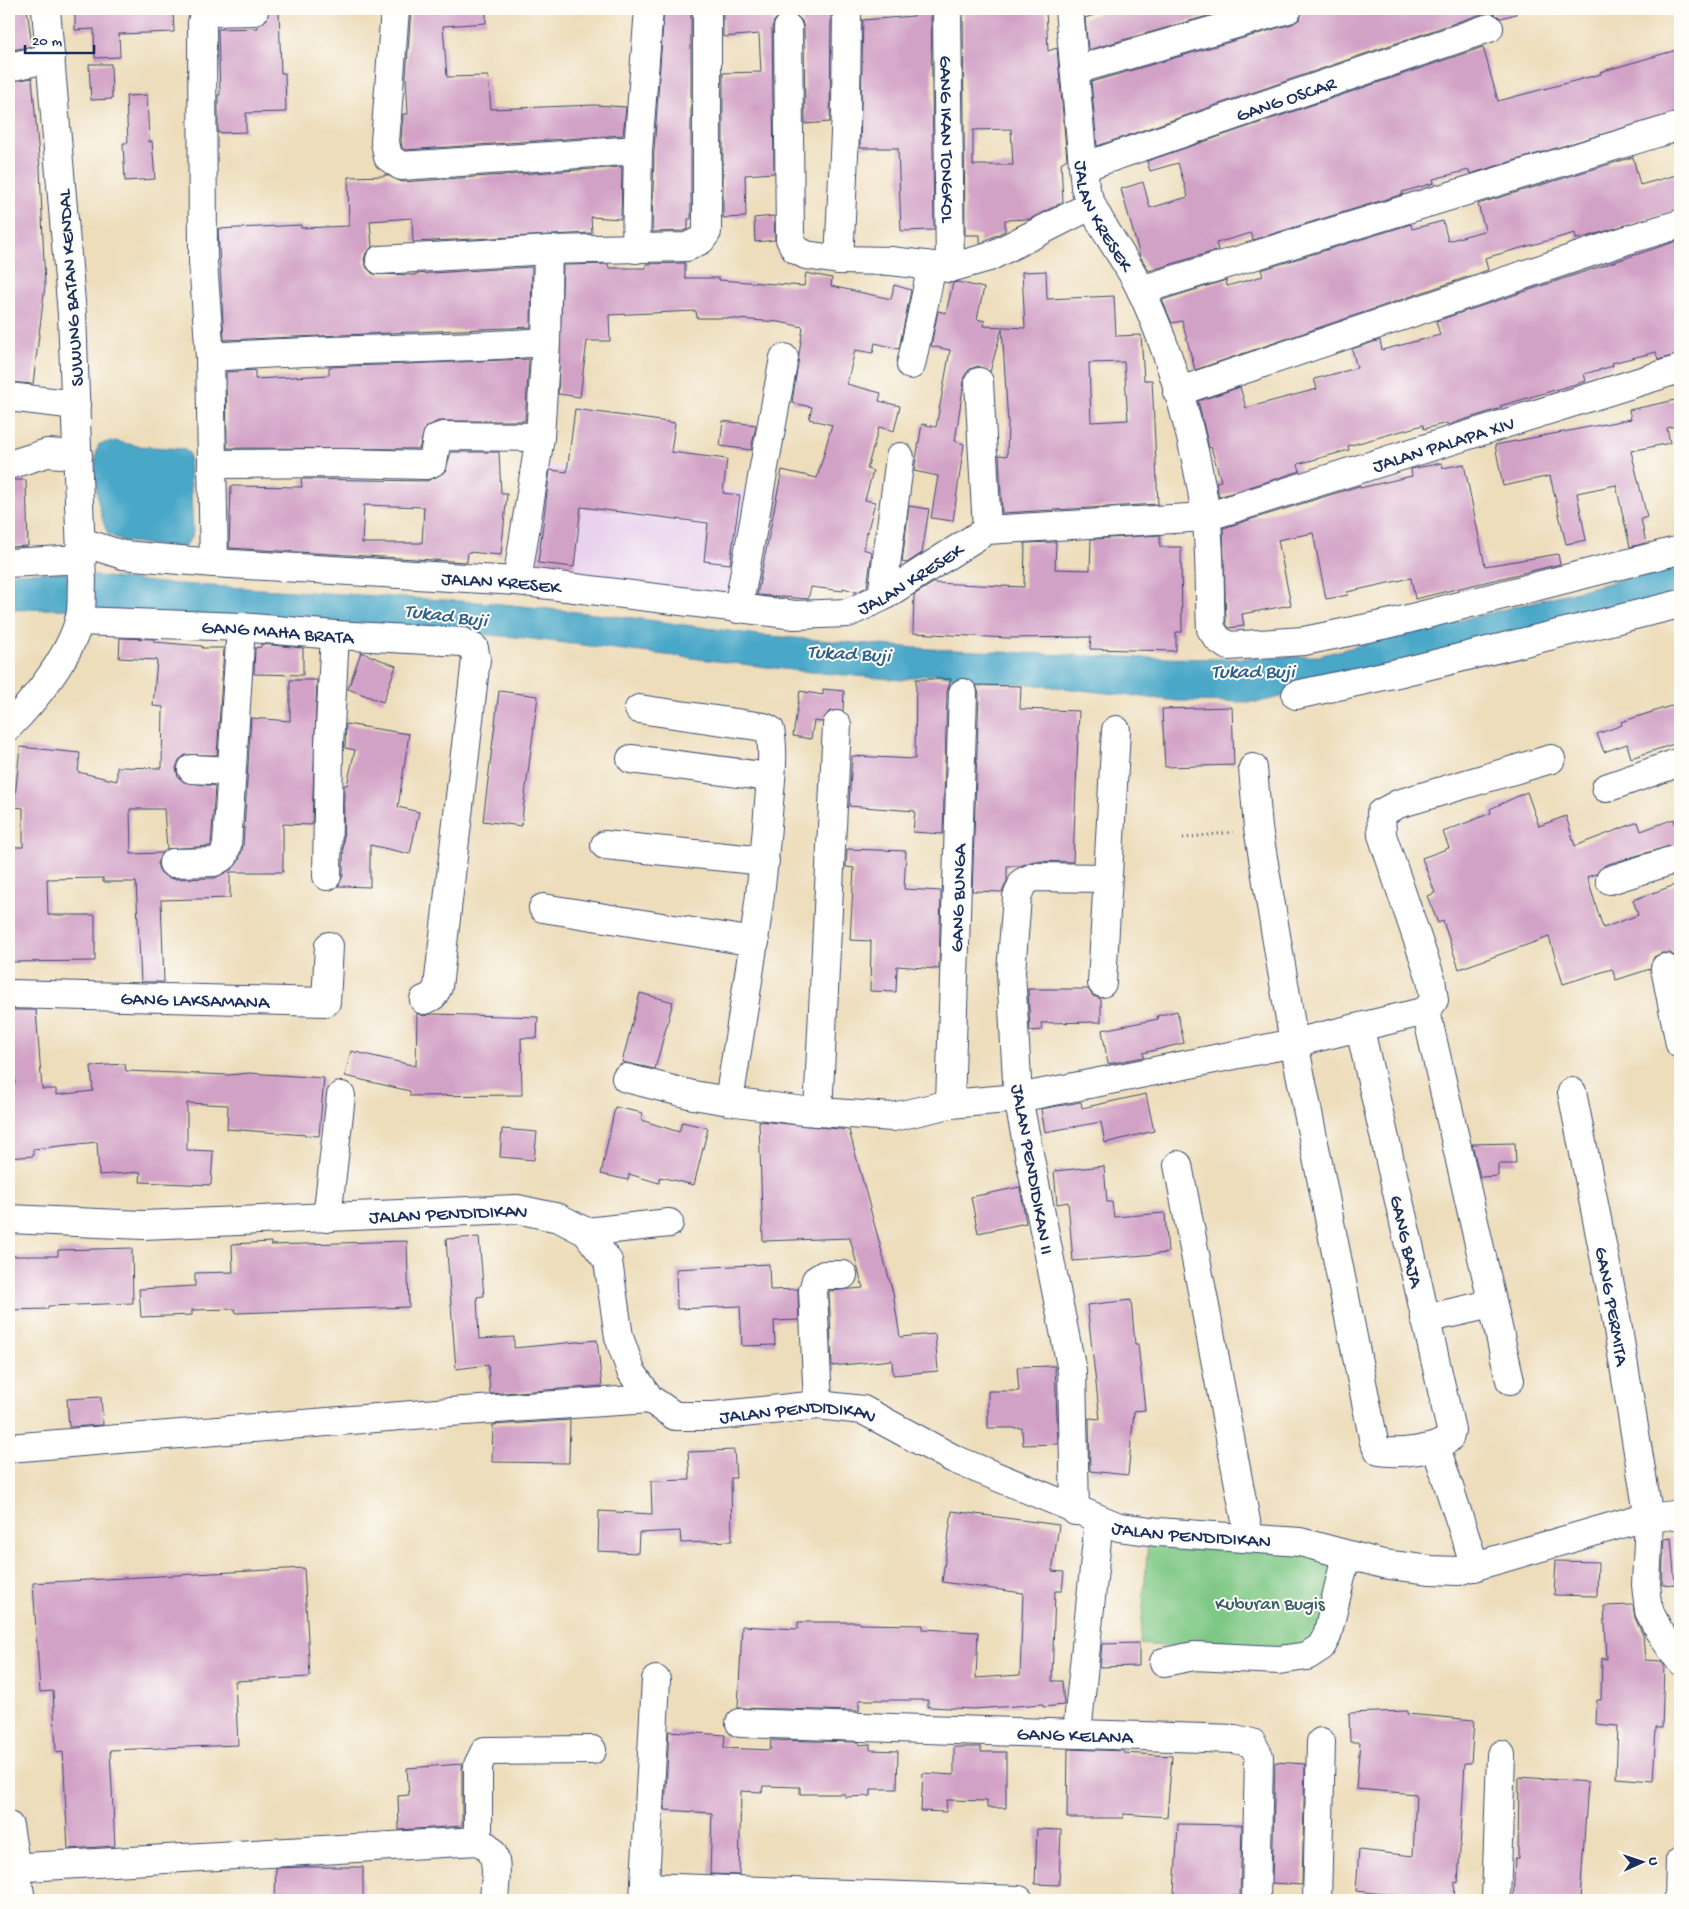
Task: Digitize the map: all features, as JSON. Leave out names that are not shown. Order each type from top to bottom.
[{"type":"street","name":"SUWUNG BATAN KENDAL","points":[[46,9],[52,58],[72,314],[82,556],[80,619]]},
{"type":"street","points":[[395,9],[385,142],[388,157],[401,166],[638,150]]},
{"type":"street","points":[[636,249],[638,150],[649,9]]},
{"type":"street","points":[[380,260],[548,250],[687,247],[701,240],[707,232],[707,9]]},
{"type":"street","points":[[839,260],[846,112],[847,9]]},
{"type":"street","name":"GANG IKAN TONGKOL","points":[[912,365],[941,267],[948,9]]},
{"type":"street","name":"JALAN KRESEK","points":[[82,556],[123,555],[214,563],[518,581],[794,615],[848,612],[882,597],[987,530],[1206,517],[1191,439],[1161,341],[1141,290],[1114,241],[1090,206],[1083,167],[1069,9]]},
{"type":"street","points":[[1075,70],[1288,9]]},
{"type":"street","points":[[214,563],[214,464],[210,357],[203,262],[202,22],[204,15],[209,12],[254,11]]},
{"type":"street","points":[[788,28],[790,239],[795,249],[806,256],[839,260],[891,261],[941,267],[989,257],[1090,206]]},
{"type":"street","name":"GANG OSCAR","points":[[1083,167],[1488,28]]},
{"type":"street","points":[[9,67],[52,58]]},
{"type":"street","points":[[1141,290],[1680,126]]},
{"type":"street","points":[[1177,392],[1621,242],[1680,224]]},
{"type":"street","points":[[518,581],[540,437],[546,342],[548,250]]},
{"type":"street","points":[[210,357],[288,352],[428,350],[546,342]]},
{"type":"street","points":[[738,609],[784,358]]},
{"type":"street","name":"JALAN PALAPA XIV","points":[[1206,517],[1680,369]]},
{"type":"street","points":[[979,382],[987,530]]},
{"type":"street","points":[[9,397],[76,405]]},
{"type":"street","points":[[214,464],[343,463],[427,465],[433,462],[435,442],[437,438],[442,436],[540,437]]},
{"type":"street","points":[[9,465],[47,453],[78,455]]},
{"type":"street","points":[[882,597],[900,458]]},
{"type":"street","points":[[1206,517],[1211,629],[1218,639],[1228,646],[1304,640],[1392,623],[1680,550]]},
{"type":"street","points":[[9,563],[82,556]]},
{"type":"street","points":[[1296,695],[1402,672],[1680,604]]},
{"type":"street","points":[[14,716],[64,656],[80,619]]},
{"type":"street","name":"GANG MAHA BRATA","points":[[80,619],[241,627],[335,635],[463,642],[474,648],[476,659],[438,987],[433,996],[424,1000]]},
{"type":"street","points":[[173,863],[214,862],[224,856],[227,845],[241,627]]},
{"type":"street","points":[[327,876],[329,746],[335,635]]},
{"type":"street","name":"GANG BUNGA","points":[[950,1104],[963,693]]},
{"type":"street","points":[[639,709],[764,727],[770,730],[772,738],[765,861],[755,942],[729,1101]]},
{"type":"street","points":[[818,1112],[837,725]]},
{"type":"street","points":[[1102,983],[1116,730]]},
{"type":"street","points":[[631,759],[770,777]]},
{"type":"street","points":[[626,1078],[693,1095],[729,1101],[818,1112],[893,1116],[950,1104],[1018,1098],[1360,1029],[1426,1011],[1434,1000],[1431,979],[1382,835],[1382,813],[1398,804],[1551,759]]},
{"type":"street","points":[[1606,788],[1680,762]]},
{"type":"street","points":[[1253,768],[1258,828],[1294,1043],[1374,1442],[1379,1451],[1389,1453],[1436,1447],[1476,1567]]},
{"type":"street","points":[[192,769],[231,770]]},
{"type":"street","points":[[605,845],[765,861]]},
{"type":"street","points":[[1610,880],[1680,858]]},
{"type":"street","name":"JALAN PENDIDIKAN II","points":[[1077,1733],[1087,1516],[1072,1371],[1018,1098],[1011,972],[1017,898],[1023,882],[1034,877],[1107,878]]},
{"type":"street","points":[[543,908],[755,942]]},
{"type":"street","name":"GANG LAKSAMANA","points":[[9,994],[326,1002],[329,946]]},
{"type":"street","points":[[1665,968],[1680,1044]]},
{"type":"street","points":[[1426,1011],[1491,1304],[1510,1380]]},
{"type":"street","name":"GANG BAJA","points":[[1360,1029],[1450,1430],[1449,1438],[1436,1447]]},
{"type":"street","name":"GANG PERMITA","points":[[1572,1092],[1615,1311],[1649,1519],[1646,1585],[1649,1611],[1659,1631],[1680,1661]]},
{"type":"street","points":[[327,1218],[341,1096]]},
{"type":"street","points":[[1178,1165],[1249,1537]]},
{"type":"street","name":"JALAN PENDIDIKAN","points":[[9,1219],[143,1225],[518,1209],[559,1218],[586,1232],[608,1260],[619,1337],[631,1371],[650,1399],[675,1416],[714,1416],[818,1405],[863,1410],[954,1459],[1087,1516],[1119,1527],[1158,1532],[1300,1542],[1383,1564],[1458,1572],[1635,1520],[1680,1514]]},
{"type":"street","points":[[586,1232],[669,1223]]},
{"type":"street","points":[[818,1405],[813,1291],[816,1280],[824,1275],[843,1275]]},
{"type":"street","points":[[1425,1319],[1491,1304]]},
{"type":"street","points":[[9,1448],[450,1412],[650,1399]]},
{"type":"street","points":[[1164,1662],[1194,1656],[1279,1660],[1307,1656],[1321,1648],[1328,1636],[1343,1568],[1343,1554]]},
{"type":"street","points":[[656,1680],[644,1894],[1019,1900]]},
{"type":"street","name":"GANG KELANA","points":[[740,1723],[1235,1739],[1252,1743],[1259,1756],[1256,1900]]},
{"type":"street","points":[[1317,1900],[1321,1742]]},
{"type":"street","points":[[478,1841],[478,1765],[485,1752],[592,1750]]},
{"type":"street","points":[[1496,1900],[1501,1755]]},
{"type":"street","points":[[9,1826],[12,1868],[21,1900]]},
{"type":"street","points":[[12,1868],[478,1841],[492,1850],[496,1858],[494,1900]]},
{"type":"street","points":[[1679,1900],[1680,1861]]},
{"type":"path","points":[[1183,838],[1258,828]]},
{"type":"shaded area","points":[[545,465],[749,492],[736,595],[531,568]]},
{"type":"green space","name":"Kuburan Bugis","points":[[1148,1542],[1290,1549],[1337,1559],[1324,1641],[1292,1658],[1140,1644]]},
{"type":"water","points":[[115,441],[138,446],[183,449],[189,453],[193,530],[192,537],[183,549],[123,541],[108,534],[98,502],[95,465],[99,444]]},
{"type":"water","name":"Tukad Buji","points":[[1680,565],[1680,599],[1436,661],[1259,702],[1177,701],[1028,684],[957,680],[945,675],[923,676],[902,680],[800,671],[515,637],[394,627],[239,621],[55,609],[9,610],[9,573],[60,572],[161,583],[493,603],[642,619],[758,635],[931,649],[1113,657],[1215,659],[1318,656]]},
{"type":"building","points":[[9,9],[27,9],[32,46],[13,50]]},
{"type":"building","points":[[75,9],[173,9],[174,32],[119,34],[120,57],[95,58],[94,29],[75,30]]},
{"type":"building","points":[[269,9],[279,9],[281,73],[285,73],[286,112],[246,113],[246,132],[218,133],[218,95],[220,95],[218,29],[258,28],[267,19]]},
{"type":"building","points":[[486,9],[486,23],[443,26],[447,77],[488,76],[491,109],[595,105],[626,107],[623,135],[405,150],[402,148],[401,141],[403,114],[408,114],[406,77],[411,10]]},
{"type":"building","points":[[664,9],[691,9],[691,219],[688,219],[688,229],[683,231],[652,232],[654,151]]},
{"type":"building","points":[[723,9],[831,9],[830,122],[805,124],[804,28],[802,21],[796,15],[788,12],[781,14],[774,21],[772,28],[774,173],[745,175],[746,217],[723,218],[723,73],[761,72],[759,34],[723,37]]},
{"type":"building","points":[[914,9],[931,9],[934,230],[901,231],[898,148],[860,148],[863,20],[914,16]]},
{"type":"building","points":[[963,9],[1046,9],[1048,51],[1057,48],[1067,159],[1061,163],[1063,202],[1030,219],[1005,220],[1005,231],[980,243],[980,235],[965,235]],"holes":[[[1011,129],[1013,165],[973,165],[973,130]]]},
{"type":"building","points":[[1096,9],[1232,9],[1088,50],[1085,18],[1097,14]]},
{"type":"building","points":[[1303,9],[1515,9],[1516,14],[1501,18],[1492,13],[1484,13],[1097,146],[1091,82],[1292,24],[1300,19]]},
{"type":"building","points":[[1483,47],[1498,101],[1601,74],[1600,72],[1680,49],[1680,111],[1470,174],[1469,170],[1433,179],[1434,183],[1402,192],[1403,194],[1253,240],[1251,233],[1216,243],[1218,250],[1149,271],[1140,256],[1121,189],[1143,182],[1150,208],[1188,197],[1178,163],[1150,171],[1147,161]]},
{"type":"building","points":[[89,64],[111,64],[112,99],[91,100]]},
{"type":"building","points":[[32,78],[40,168],[45,286],[33,384],[9,382],[9,82]]},
{"type":"building","points":[[147,95],[149,142],[152,141],[155,179],[125,181],[123,143],[128,143],[126,96]]},
{"type":"building","points":[[1633,157],[1640,185],[1680,174],[1680,209],[1586,237],[1576,239],[1575,233],[1485,258],[1488,270],[1195,370],[1182,321],[1172,323],[1162,300],[1226,280],[1227,286],[1263,276],[1261,270],[1411,224],[1412,229],[1443,221],[1448,241],[1483,231],[1485,230],[1478,204]]},
{"type":"building","points":[[622,167],[621,219],[591,217],[592,233],[413,242],[412,218],[370,221],[372,247],[366,253],[364,260],[367,268],[373,274],[415,275],[532,267],[531,327],[224,340],[218,229],[301,225],[301,228],[349,226],[348,177],[385,176],[385,174],[402,182]]},
{"type":"building","points":[[774,216],[775,240],[755,242],[754,218]]},
{"type":"building","points":[[1680,240],[1680,354],[1658,360],[1656,352],[1612,363],[1613,366],[1584,374],[1586,381],[1500,406],[1501,408],[1448,425],[1447,423],[1424,429],[1423,425],[1348,446],[1349,450],[1298,464],[1300,471],[1219,497],[1216,482],[1221,481],[1211,447],[1209,448],[1198,401],[1240,387],[1246,408],[1317,389],[1314,379],[1357,368],[1352,349],[1380,340],[1382,350],[1440,335],[1436,321]]},
{"type":"building","points":[[685,263],[685,278],[719,278],[719,280],[804,286],[806,273],[832,278],[831,286],[891,299],[894,285],[911,290],[899,349],[875,343],[873,353],[855,350],[847,384],[881,393],[879,401],[900,406],[894,431],[879,427],[867,469],[873,471],[865,500],[875,502],[863,549],[872,552],[867,587],[857,592],[843,588],[843,591],[811,587],[808,599],[757,595],[782,470],[817,478],[832,425],[809,419],[812,407],[792,403],[803,327],[779,322],[697,318],[696,311],[609,315],[610,341],[587,341],[580,397],[558,394],[563,265],[608,264],[609,268],[646,268],[646,264]]},
{"type":"building","points":[[1046,271],[1047,299],[1114,296],[1116,336],[1141,335],[1144,380],[1152,380],[1158,504],[1002,513],[999,455],[1007,456],[1008,423],[1002,328],[990,372],[978,366],[970,369],[965,375],[955,441],[964,444],[953,521],[931,518],[938,476],[914,471],[922,424],[936,427],[950,350],[931,346],[938,311],[946,313],[953,283],[958,282],[984,288],[977,319],[985,321],[984,326],[1025,328],[1022,272]],"holes":[[[1124,362],[1128,420],[1091,422],[1089,363]]]},
{"type":"building","points":[[529,359],[525,421],[438,421],[425,428],[419,449],[227,448],[226,372],[255,370],[255,379],[329,375],[329,367]]},
{"type":"building","points":[[1680,399],[1680,425],[1667,428],[1670,443],[1631,451],[1647,517],[1641,519],[1646,543],[1630,547],[1616,485],[1577,493],[1586,540],[1566,544],[1550,476],[1503,486],[1495,445],[1631,419],[1629,410]]},
{"type":"building","points":[[575,409],[675,423],[671,452],[727,459],[723,493],[740,495],[730,564],[704,561],[708,523],[581,507],[574,567],[538,563],[550,470],[567,472]]},
{"type":"building","points":[[723,421],[756,425],[751,450],[720,446]]},
{"type":"building","points":[[451,452],[499,452],[501,494],[507,494],[501,555],[468,552],[467,562],[229,548],[231,486],[302,487],[301,479],[427,481],[445,472]],"holes":[[[364,505],[424,507],[422,543],[362,543]]]},
{"type":"building","points":[[1442,463],[1443,468],[1464,464],[1485,566],[1558,554],[1560,564],[1415,599],[1411,578],[1347,592],[1348,595],[1326,599],[1313,533],[1278,540],[1291,605],[1242,614],[1244,626],[1229,628],[1226,624],[1223,528],[1359,486],[1360,488],[1412,476],[1411,469]]},
{"type":"building","points":[[9,480],[26,480],[28,546],[9,547]]},
{"type":"building","points":[[909,506],[929,509],[922,553],[907,563],[902,562]]},
{"type":"building","points":[[1160,535],[1160,547],[1181,547],[1182,632],[1176,632],[1176,651],[1090,649],[1091,637],[1008,638],[913,633],[914,595],[933,583],[1024,587],[1025,543],[1056,542],[1055,569],[1090,570],[1091,539]]},
{"type":"building","points":[[120,638],[154,639],[154,642],[202,646],[202,648],[224,648],[217,755],[185,755],[179,760],[176,768],[178,777],[184,782],[215,786],[211,846],[167,849],[164,809],[130,809],[131,854],[162,853],[157,863],[159,871],[173,879],[215,878],[232,869],[239,861],[243,846],[251,718],[290,721],[290,680],[317,680],[312,825],[283,824],[283,872],[230,872],[230,898],[161,900],[164,982],[141,982],[136,882],[103,882],[103,878],[47,879],[48,915],[95,915],[95,961],[9,962],[9,847],[23,847],[23,808],[14,807],[20,747],[80,753],[78,772],[117,781],[117,767],[162,768],[163,707],[153,706],[157,660],[119,658]]},
{"type":"building","points":[[261,644],[303,648],[303,675],[254,674],[255,648],[261,647]]},
{"type":"building","points":[[361,652],[396,666],[383,702],[348,689]]},
{"type":"building","points":[[916,679],[951,679],[947,692],[943,834],[913,832],[915,811],[849,806],[852,756],[915,759]]},
{"type":"building","points":[[976,685],[1021,686],[1020,709],[1079,711],[1073,862],[1034,861],[1020,866],[1007,866],[1007,881],[1002,892],[972,891],[979,694]]},
{"type":"building","points":[[823,689],[844,691],[843,711],[830,711],[822,722],[814,721],[811,739],[793,736],[800,691],[823,695]]},
{"type":"building","points":[[499,691],[538,696],[521,826],[483,821]]},
{"type":"building","points":[[1680,703],[1680,742],[1631,758],[1627,744],[1604,752],[1597,734],[1622,725],[1621,722]]},
{"type":"building","points":[[1232,707],[1234,765],[1165,767],[1162,709]]},
{"type":"building","points":[[346,724],[409,734],[398,807],[419,812],[410,854],[370,845],[370,887],[338,886],[343,876],[344,785],[347,785],[355,750],[345,748]]},
{"type":"building","points":[[1527,792],[1539,826],[1566,816],[1575,846],[1638,822],[1641,831],[1674,819],[1680,843],[1605,865],[1596,874],[1587,877],[1603,928],[1638,915],[1633,900],[1675,885],[1680,900],[1680,960],[1670,953],[1662,953],[1654,957],[1650,969],[1616,980],[1612,969],[1563,984],[1549,937],[1459,969],[1443,921],[1438,923],[1427,896],[1435,893],[1422,858],[1449,848],[1443,832],[1491,813],[1490,809]]},
{"type":"building","points":[[847,849],[906,851],[904,889],[941,891],[939,969],[897,966],[896,992],[870,991],[871,941],[850,940],[854,868],[846,867]]},
{"type":"building","points":[[1028,989],[1088,989],[1093,996],[1101,999],[1101,1022],[1041,1023],[1042,1030],[1030,1031]]},
{"type":"building","points":[[640,993],[673,1002],[655,1069],[622,1062]]},
{"type":"building","points":[[9,1010],[36,1010],[42,1089],[56,1089],[56,1095],[93,1091],[91,1066],[125,1064],[126,1071],[230,1075],[249,1073],[324,1078],[319,1136],[227,1129],[228,1105],[187,1103],[187,1150],[213,1151],[211,1185],[140,1182],[141,1172],[99,1175],[97,1142],[33,1149],[33,1156],[9,1158],[9,1084],[15,1083]]},
{"type":"building","points":[[1177,1011],[1184,1043],[1143,1053],[1144,1057],[1108,1064],[1102,1030],[1158,1019],[1157,1016]]},
{"type":"building","points":[[417,1013],[423,1016],[432,1014],[538,1017],[537,1038],[521,1038],[522,1095],[410,1096],[410,1091],[345,1076],[351,1051],[416,1066]]},
{"type":"building","points":[[1146,1094],[1154,1131],[1105,1143],[1101,1122],[1045,1132],[1041,1109],[1081,1102],[1082,1108]]},
{"type":"building","points":[[615,1107],[643,1113],[641,1120],[679,1132],[682,1122],[708,1128],[694,1185],[660,1177],[659,1183],[629,1174],[628,1180],[601,1174]]},
{"type":"building","points":[[759,1121],[849,1130],[893,1293],[900,1337],[935,1334],[938,1371],[893,1375],[892,1360],[832,1366],[829,1291],[863,1288],[850,1238],[763,1241]]},
{"type":"building","points":[[502,1129],[537,1132],[534,1160],[500,1157]]},
{"type":"building","points":[[1515,1143],[1516,1164],[1498,1164],[1498,1176],[1480,1177],[1472,1144]]},
{"type":"building","points":[[1104,1166],[1107,1202],[1112,1202],[1114,1217],[1165,1213],[1168,1253],[1073,1261],[1068,1202],[1057,1204],[1054,1171]]},
{"type":"building","points":[[1020,1187],[1026,1223],[978,1233],[971,1197]]},
{"type":"building","points":[[479,1237],[484,1296],[477,1297],[479,1339],[514,1337],[514,1348],[597,1340],[602,1386],[490,1394],[488,1365],[456,1369],[446,1239]]},
{"type":"building","points":[[407,1241],[409,1307],[236,1313],[235,1309],[192,1310],[192,1315],[141,1317],[139,1289],[195,1286],[195,1273],[233,1272],[232,1244],[271,1242],[271,1245]]},
{"type":"building","points":[[132,1248],[133,1303],[48,1306],[48,1309],[9,1310],[9,1256],[58,1256],[58,1250]]},
{"type":"building","points":[[769,1264],[770,1290],[798,1289],[799,1320],[774,1321],[775,1345],[742,1346],[740,1306],[677,1309],[676,1269]]},
{"type":"building","points":[[1131,1300],[1135,1344],[1138,1344],[1145,1410],[1134,1411],[1128,1475],[1090,1471],[1089,1418],[1100,1419],[1087,1305]]},
{"type":"building","points":[[1055,1366],[1058,1444],[1023,1445],[1022,1428],[988,1428],[988,1391],[1019,1391],[1017,1367]]},
{"type":"building","points":[[101,1397],[103,1425],[69,1427],[67,1399]]},
{"type":"building","points":[[570,1420],[569,1463],[492,1462],[493,1425]]},
{"type":"building","points":[[734,1450],[736,1478],[731,1478],[732,1541],[681,1543],[680,1531],[639,1533],[638,1553],[598,1551],[599,1511],[652,1514],[651,1481],[690,1480],[688,1452]]},
{"type":"building","points":[[952,1511],[1059,1525],[1052,1571],[1064,1572],[1062,1591],[1055,1591],[1052,1681],[1062,1681],[1064,1705],[1043,1707],[1043,1704],[974,1709],[928,1707],[928,1700],[859,1700],[859,1711],[738,1708],[742,1626],[798,1629],[798,1622],[859,1622],[859,1624],[923,1625],[923,1629],[978,1632],[976,1678],[1020,1675],[1023,1593],[942,1582]]},
{"type":"building","points":[[1671,1538],[1675,1584],[1662,1585],[1664,1539]]},
{"type":"building","points":[[1556,1561],[1598,1562],[1597,1596],[1554,1595]]},
{"type":"building","points":[[304,1568],[310,1677],[235,1681],[238,1745],[110,1750],[115,1846],[68,1849],[63,1752],[56,1753],[53,1691],[40,1692],[33,1583]]},
{"type":"building","points":[[1633,1605],[1635,1618],[1643,1635],[1645,1660],[1661,1661],[1664,1665],[1662,1728],[1656,1728],[1653,1781],[1616,1778],[1618,1726],[1596,1724],[1597,1700],[1601,1700],[1602,1658],[1607,1659],[1604,1606]]},
{"type":"building","points":[[1139,1643],[1139,1666],[1100,1667],[1102,1644]]},
{"type":"building","points":[[1407,1711],[1407,1714],[1474,1720],[1471,1763],[1465,1763],[1458,1883],[1455,1882],[1454,1900],[1419,1900],[1420,1898],[1356,1891],[1359,1850],[1413,1856],[1416,1794],[1356,1789],[1360,1742],[1350,1742],[1349,1713]]},
{"type":"building","points":[[669,1731],[725,1735],[724,1748],[770,1750],[771,1740],[859,1742],[859,1745],[870,1744],[870,1750],[898,1751],[897,1789],[871,1789],[871,1796],[845,1797],[845,1794],[800,1794],[800,1787],[763,1786],[762,1792],[741,1791],[739,1875],[710,1874],[712,1813],[665,1810]]},
{"type":"building","points":[[954,1747],[981,1747],[981,1752],[1006,1752],[1006,1808],[987,1808],[987,1801],[947,1800],[946,1812],[921,1811],[923,1773],[954,1775]]},
{"type":"building","points":[[1068,1749],[1124,1751],[1124,1753],[1172,1756],[1167,1817],[1123,1814],[1123,1818],[1067,1818]]},
{"type":"building","points":[[1275,1762],[1305,1764],[1302,1885],[1272,1883]]},
{"type":"building","points":[[462,1764],[462,1826],[399,1830],[398,1796],[409,1795],[407,1768]]},
{"type":"building","points":[[1519,1777],[1588,1782],[1580,1900],[1513,1900],[1515,1858],[1518,1858]]},
{"type":"building","points":[[1178,1824],[1242,1825],[1240,1896],[1174,1894]]},
{"type":"building","points":[[1037,1829],[1061,1830],[1059,1885],[1035,1884]]},
{"type":"building","points":[[363,1867],[363,1900],[275,1900],[276,1868]]}]
